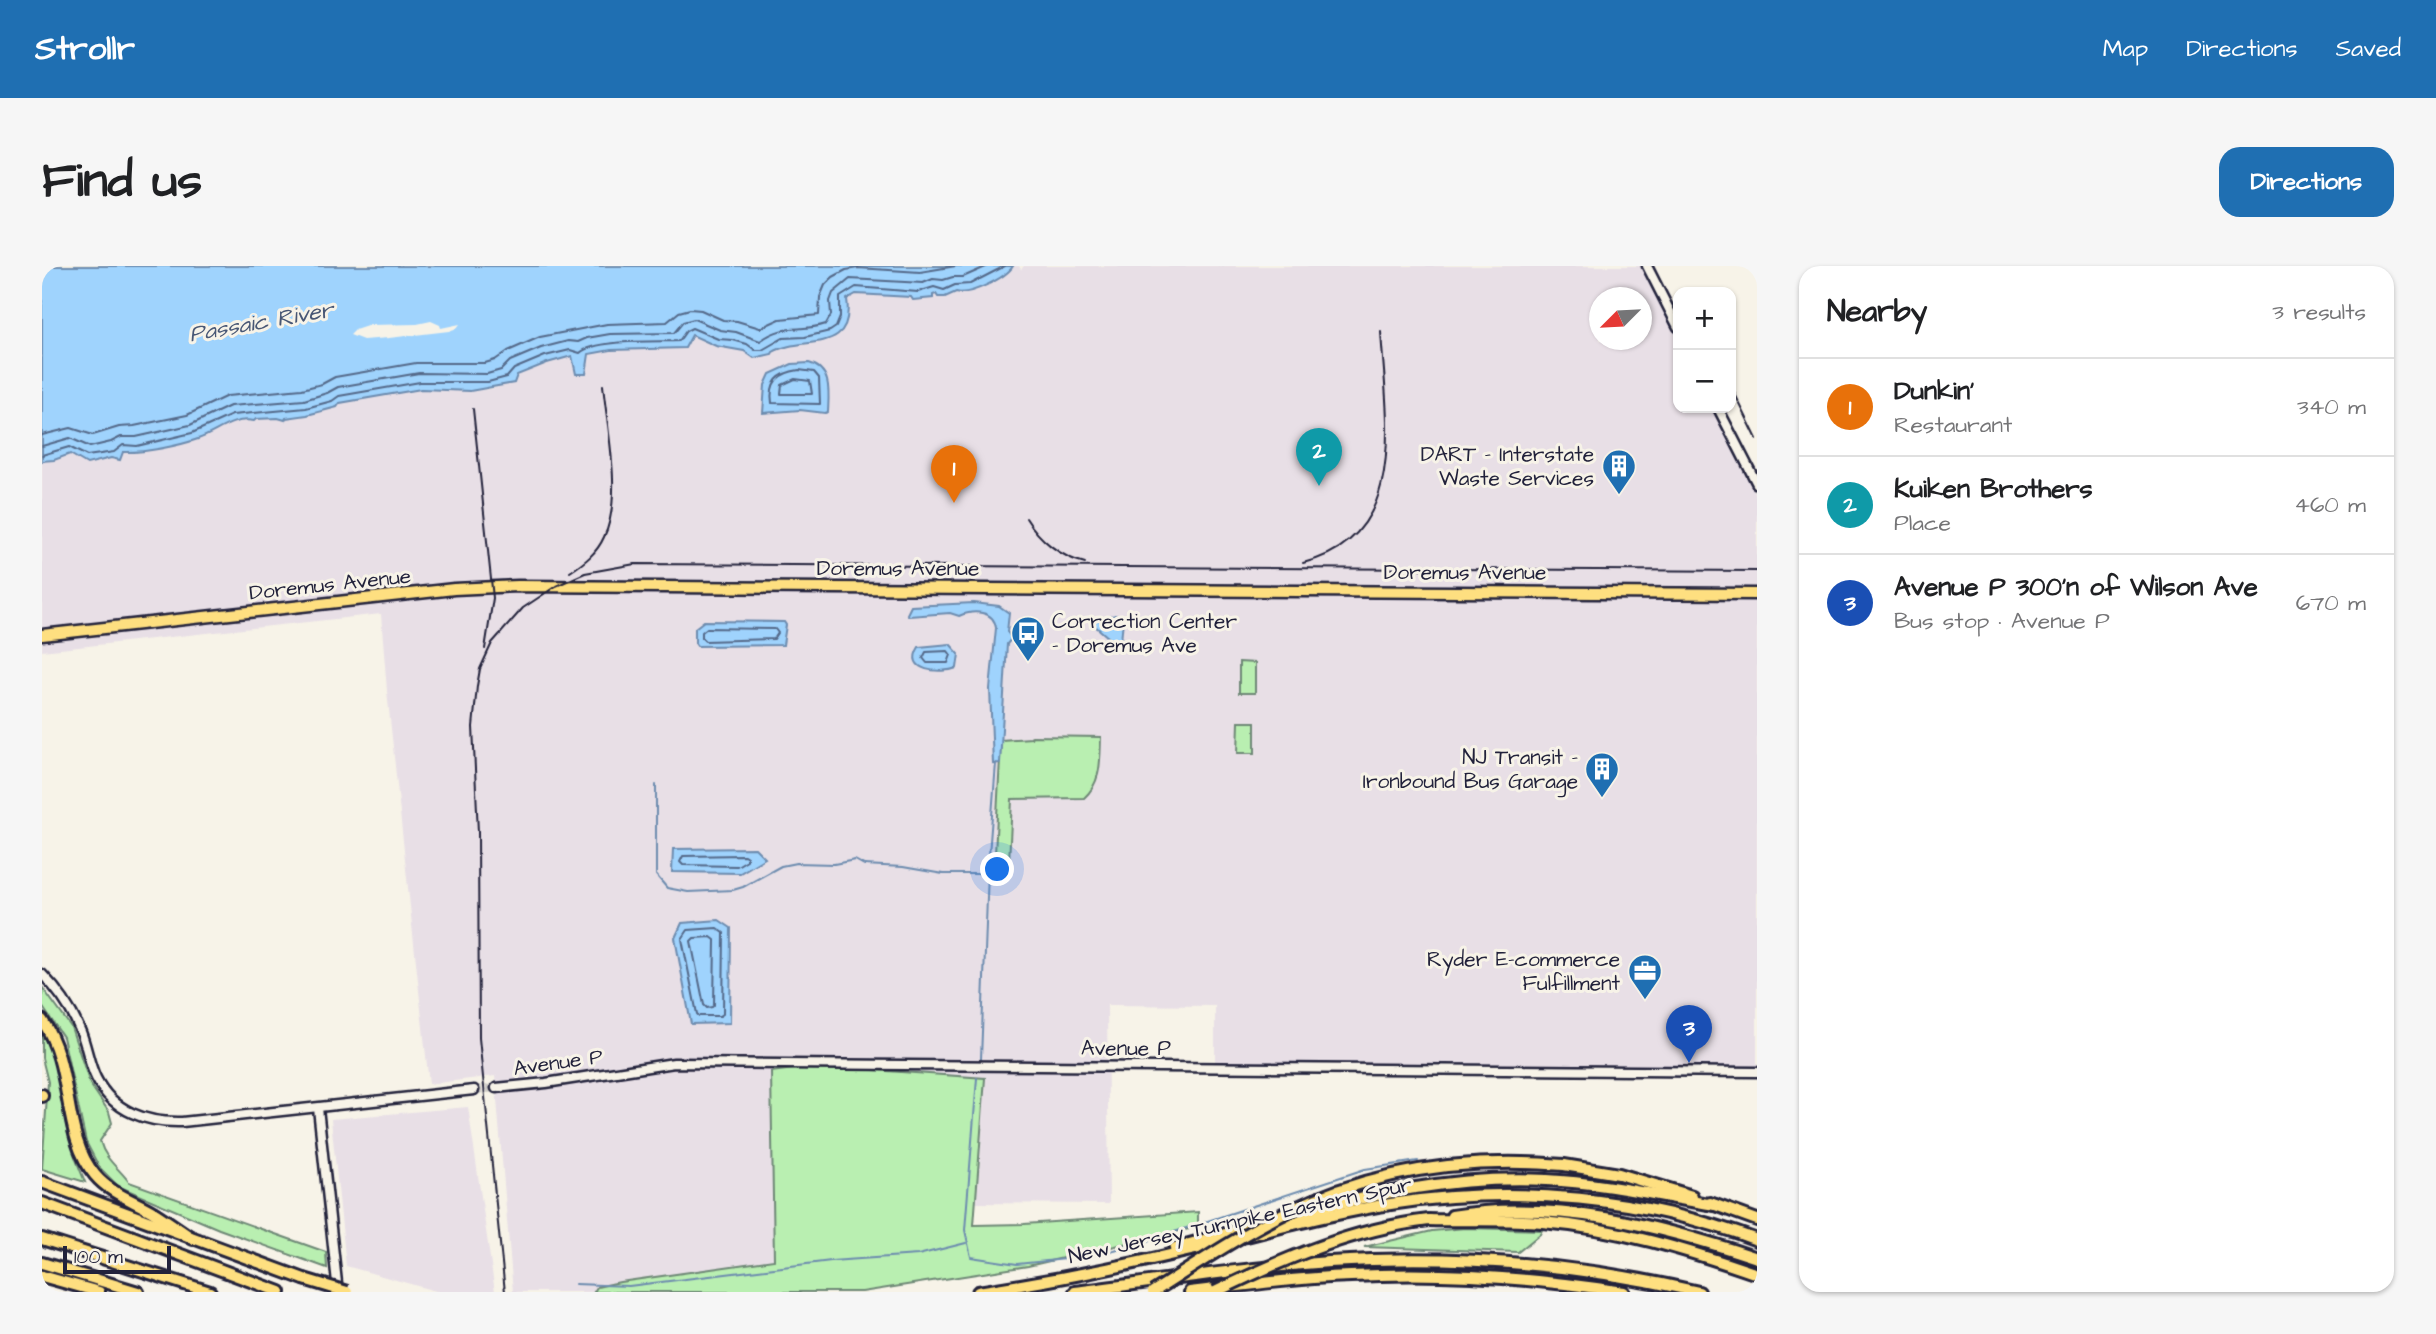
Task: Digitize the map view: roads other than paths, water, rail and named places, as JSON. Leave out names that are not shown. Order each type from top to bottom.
[{"type":"highway","points":[[42,1020],[57,1047],[65,1074],[75,1132],[91,1170],[115,1193],[151,1211],[193,1239]]},
{"type":"highway","points":[[1153,1292],[1262,1225],[1305,1203],[1350,1186],[1413,1170],[1459,1164],[1507,1161],[1596,1169],[1643,1181],[1757,1220]]},
{"type":"highway","points":[[1145,1260],[1185,1244],[1332,1205],[1449,1183],[1516,1179],[1561,1181],[1611,1186],[1715,1205]]},
{"type":"highway","points":[[42,1182],[193,1239],[347,1292]]},
{"type":"highway","name":"New Jersey Turnpike Eastern Spur","points":[[978,1292],[1145,1260],[1367,1208],[1423,1199],[1546,1195],[1627,1205],[1697,1221],[1757,1240]]},
{"type":"highway","points":[[42,1203],[280,1292]]},
{"type":"highway","points":[[1215,1292],[1282,1261],[1380,1228],[1489,1212],[1577,1215],[1653,1228],[1757,1258]]},
{"type":"highway","points":[[1429,1220],[1529,1221],[1574,1226],[1655,1242],[1757,1274]]},
{"type":"highway","points":[[42,1239],[210,1292]]},
{"type":"highway","name":"New Jersey Turnpike Eastern Spur","points":[[1075,1292],[1269,1267],[1345,1261],[1410,1260],[1558,1268],[1699,1292]]},
{"type":"highway","points":[[42,1263],[138,1292]]},
{"type":"highway","points":[[1190,1292],[1321,1278],[1418,1274],[1514,1279],[1624,1292]]},
{"type":"highway","points":[[42,1276],[99,1292]]},
{"type":"main road","name":"Doremus Avenue","points":[[42,635],[454,589],[518,586],[1757,594]]},
{"type":"street","points":[[1647,266],[1673,317]]},
{"type":"street","points":[[1721,413],[1757,484]]},
{"type":"street","points":[[42,974],[73,1014],[100,1085],[110,1098],[127,1111],[144,1118],[174,1122],[474,1090]]},
{"type":"street","name":"Avenue P","points":[[496,1088],[674,1063],[1757,1072]]},
{"type":"street","points":[[318,1108],[338,1292]]},
{"type":"water","name":"Passaic River","points":[[42,266],[1013,266],[988,285],[945,297],[938,297],[936,294],[933,298],[913,300],[911,297],[856,294],[847,299],[847,317],[843,329],[835,336],[824,341],[785,347],[772,354],[754,358],[744,351],[716,346],[692,335],[685,348],[611,350],[589,354],[586,374],[576,374],[572,356],[517,375],[514,383],[470,391],[421,389],[340,403],[337,407],[285,420],[278,418],[239,421],[190,442],[151,450],[123,452],[120,460],[111,458],[87,464],[70,454],[42,461]]},
{"type":"water","points":[[809,363],[822,370],[828,382],[828,412],[800,410],[763,413],[765,385],[770,374],[792,364]]},
{"type":"water","points":[[974,603],[999,606],[1009,613],[1007,632],[1012,638],[1007,644],[1000,763],[993,764],[990,689],[996,628],[994,622],[987,615],[976,612],[959,616],[950,613],[907,614],[911,606]]},
{"type":"water","points":[[1115,615],[1123,619],[1121,642],[1116,644],[1094,625],[1094,621]]},
{"type":"water","points":[[704,621],[784,622],[786,625],[783,645],[697,646],[695,628]]},
{"type":"water","points":[[950,644],[959,654],[957,668],[934,671],[916,662],[915,655],[919,647]]},
{"type":"water","points":[[755,848],[765,858],[740,873],[672,872],[673,849]]},
{"type":"water","points":[[719,920],[731,928],[730,1023],[691,1024],[675,938],[682,923]]},
{"type":"waterway","points":[[656,785],[656,875],[667,888],[688,892],[733,890],[781,866],[796,863],[834,864],[855,860],[864,865],[903,867],[943,874],[979,874],[988,868],[996,763]]},
{"type":"waterway","points":[[981,1059],[988,871]]},
{"type":"waterway","points":[[977,1078],[965,1230],[971,1257],[1017,1264],[1086,1257],[1138,1244],[1365,1169],[1418,1161]]},
{"type":"waterway","points":[[575,1284],[629,1286],[831,1261],[918,1255],[966,1243]]},
{"type":"tunnel","points":[[474,1090],[496,1088]]},
{"type":"railway","points":[[1303,563],[1338,549],[1361,528],[1376,501],[1384,469],[1387,435],[1381,332]]},
{"type":"railway","points":[[570,572],[598,548],[610,521],[612,463],[603,385]]},
{"type":"railway","points":[[1736,396],[1757,439]]},
{"type":"railway","points":[[473,409],[493,598],[485,649]]},
{"type":"railway","points":[[1026,518],[1051,546],[1085,563]]},
{"type":"railway","points":[[505,1292],[479,1038],[478,832],[473,727],[480,669],[492,643],[523,608],[556,586],[585,573],[635,564],[1757,571]]},
{"type":"place","name":"Kuiken Brothers","points":[[1319,486]]},
{"type":"place","name":"DART - Interstate Waste Services","points":[[1619,496]]},
{"type":"place","name":"Dunkin'","points":[[954,503]]},
{"type":"place","name":"Correction Center - Doremus Ave","points":[[1028,663]]},
{"type":"place","name":"NJ Transit - Ironbound Bus Garage","points":[[1602,799]]},
{"type":"place","name":"Ryder E-commerce Fulfillment","points":[[1645,1001]]},
{"type":"place","name":"Avenue P 300'n of Wilson Ave","points":[[1689,1063]]}]
